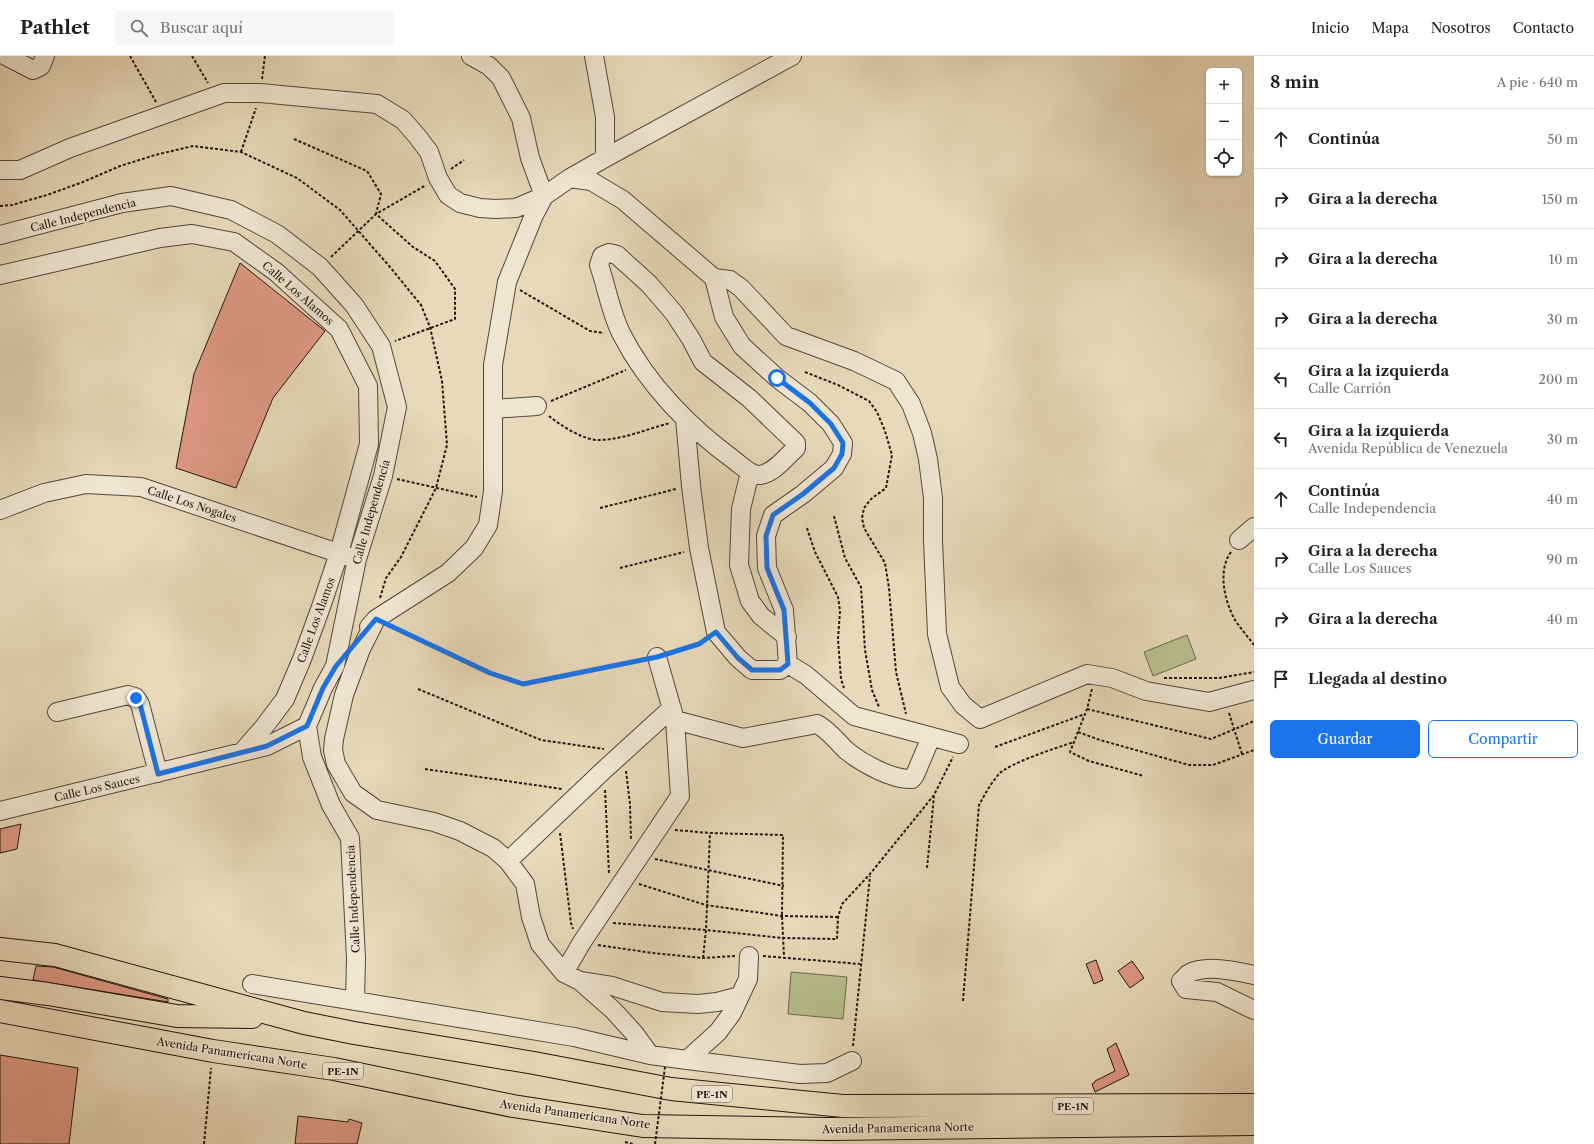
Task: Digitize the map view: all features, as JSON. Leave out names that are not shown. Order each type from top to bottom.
[{"type":"highway","name":"Avenida Panamericana Norte","points":[[0,949],[55,955],[280,1017],[354,1033],[534,1063],[671,1089],[767,1100],[848,1106],[1254,1105]]},
{"type":"highway","name":"Avenida Panamericana Norte","points":[[0,988],[48,994],[177,1016],[280,1017]]},
{"type":"highway","name":"Avenida Panamericana Norte","points":[[0,1011],[213,1051],[334,1070],[513,1106],[644,1126],[829,1129],[1254,1124]]},
{"type":"street","points":[[6,56],[33,70],[41,66],[45,56]]},
{"type":"street","points":[[336,666],[376,619],[448,573],[474,548],[488,525],[493,491],[493,365],[507,282],[534,215],[544,196],[530,158],[521,118],[501,78],[488,66],[471,56]]},
{"type":"street","points":[[594,56],[606,118],[605,158]]},
{"type":"street","points":[[0,170],[20,170],[70,148],[224,93],[260,93],[377,104],[403,120],[418,136],[429,152],[438,178],[448,195],[460,203],[480,208],[516,208],[544,196],[570,178],[605,158],[792,56]]},
{"type":"street","points":[[570,178],[591,181],[623,200],[714,278],[730,280],[741,288],[786,336],[854,361],[896,381],[911,404],[922,433],[928,459],[933,498],[933,540],[937,634],[950,687],[963,705],[980,719],[1087,674],[1112,678],[1146,691],[1209,702],[1254,690]]},
{"type":"street","name":"Calle Independencia","points":[[0,235],[122,203],[171,196],[231,210],[277,234],[320,267],[354,305],[381,346],[397,407],[383,476],[357,559],[336,666],[323,688],[307,726],[312,757],[331,805],[350,838],[356,959],[355,1000]]},
{"type":"street","name":"Calle Los Alamos","points":[[0,275],[160,238],[192,234],[234,242],[276,272],[339,329],[368,386],[369,444],[339,553],[302,659],[285,699],[264,727],[242,752]]},
{"type":"street","points":[[609,253],[617,255],[649,284],[674,313],[691,338],[704,362],[749,398],[796,443],[796,448],[776,467],[767,473],[758,475],[750,472],[714,446],[685,419],[638,364],[621,334],[599,265],[602,256],[609,253]]},
{"type":"street","points":[[714,278],[724,317],[742,346],[777,378],[810,403],[831,424],[843,443],[842,454],[834,468],[803,494],[773,515],[766,536],[767,568],[784,610],[788,664]]},
{"type":"street","points":[[493,409],[537,406]]},
{"type":"street","points":[[685,419],[691,486],[699,548],[716,632],[738,658],[752,670],[780,670],[788,664]]},
{"type":"street","points":[[750,472],[741,509],[739,565],[750,601],[761,616],[787,636]]},
{"type":"street","name":"Calle Los Nogales","points":[[0,510],[44,493],[86,484],[141,487],[357,559]]},
{"type":"street","points":[[1239,540],[1254,527]]},
{"type":"street","points":[[376,619],[360,649],[344,695],[333,744],[336,764],[353,793],[377,810],[434,822],[460,831],[493,848],[508,861],[525,884],[531,917],[540,944],[564,973],[580,981],[613,1010],[634,1033],[650,1055]]},
{"type":"street","points":[[564,973],[582,942],[611,901],[681,793],[673,714],[657,657]]},
{"type":"street","points":[[788,664],[806,675],[854,716],[959,744]]},
{"type":"street","points":[[58,712],[128,695],[136,698],[140,704],[158,774]]},
{"type":"street","points":[[673,714],[743,738],[817,724],[847,751],[869,765],[886,773],[907,779],[912,779],[915,775],[931,736]]},
{"type":"street","points":[[508,861],[624,752],[673,714]]},
{"type":"street","name":"Calle Los Sauces","points":[[0,811],[158,774],[267,746],[307,726]]},
{"type":"street","points":[[687,1060],[718,1032],[732,1013],[748,978],[749,956]]},
{"type":"street","points":[[1254,975],[1226,969],[1201,970],[1188,974],[1182,981],[1186,989],[1217,992],[1254,1010]]},
{"type":"street","points":[[580,981],[612,986],[662,1002],[698,1004],[717,1002],[740,996]]},
{"type":"street","points":[[252,984],[574,1037],[650,1055],[687,1060],[800,1074],[827,1073],[852,1062]]},
{"type":"path","points":[[130,56],[163,115]]},
{"type":"path","points":[[192,56],[215,96]]},
{"type":"path","points":[[294,139],[367,171],[381,194],[376,214]]},
{"type":"path","points":[[320,267],[376,214],[438,178]]},
{"type":"path","points":[[376,214],[413,247],[435,261],[455,289],[455,319],[381,346]]},
{"type":"path","points":[[507,282],[590,331],[621,334]]},
{"type":"path","points":[[537,406],[638,364]]},
{"type":"path","points":[[805,372],[838,385],[869,402],[877,412],[885,431],[892,455],[886,488],[871,499],[864,508],[862,518],[864,528],[885,563],[889,588],[896,672],[910,731]]},
{"type":"path","points":[[537,406],[557,422],[580,435],[597,440],[618,437],[685,419]]},
{"type":"path","points":[[383,476],[492,500]]},
{"type":"path","points":[[600,508],[691,486]]},
{"type":"path","points":[[834,516],[845,558],[861,587],[865,650],[872,690],[885,724]]},
{"type":"path","points":[[808,528],[815,552],[838,597],[840,611],[838,639],[841,678],[854,716]]},
{"type":"path","points":[[1239,540],[1227,557],[1223,577],[1227,601],[1236,620],[1254,645]]},
{"type":"path","points":[[620,568],[699,548]]},
{"type":"path","points":[[376,619],[490,673],[523,684],[657,657],[699,644],[716,632]]},
{"type":"path","points":[[1158,678],[1219,678],[1254,672]]},
{"type":"path","points":[[1095,676],[1087,709],[1070,752],[1089,761],[1144,776]]},
{"type":"path","points":[[418,689],[541,740],[624,752],[630,804],[632,868]]},
{"type":"path","points":[[1224,698],[1242,755]]},
{"type":"path","points":[[1087,709],[1211,739],[1254,721]]},
{"type":"path","points":[[996,747],[1085,714]]},
{"type":"path","points":[[1078,732],[1100,740],[1189,765],[1213,765],[1254,750]]},
{"type":"path","points":[[963,1001],[979,805],[1000,772],[1023,761],[1074,742]]},
{"type":"path","points":[[597,922],[706,930],[783,938],[837,939],[838,917],[842,904],[870,874],[934,795],[959,744]]},
{"type":"path","points":[[425,769],[581,792]]},
{"type":"path","points":[[605,769],[607,840],[611,901]]},
{"type":"path","points":[[926,868],[934,795]]},
{"type":"path","points":[[558,814],[571,923],[576,937],[582,942],[652,953],[703,958],[749,956],[784,957],[860,964]]},
{"type":"path","points":[[658,829],[710,833],[783,835],[784,886],[782,916],[784,957]]},
{"type":"path","points":[[703,958],[706,930],[710,833]]},
{"type":"path","points":[[632,868],[708,870],[784,886]]},
{"type":"path","points":[[632,868],[706,905],[782,916],[838,917]]},
{"type":"path","points":[[852,1062],[860,964],[870,874]]},
{"type":"path","points":[[204,1144],[213,1051]]},
{"type":"path","points":[[655,1144],[664,1067]]},
{"type":"path","points":[[625,1142],[633,1144]]},
{"type":"green space","points":[[1187,635],[1196,659],[1153,676],[1144,652]]},
{"type":"green space","points":[[791,972],[847,977],[843,1019],[788,1014]]},
{"type":"building","points":[[240,263],[325,331],[273,398],[236,488],[176,468],[194,374]]},
{"type":"building","points":[[21,824],[17,849],[0,853],[0,829]]},
{"type":"building","points":[[1096,960],[1103,980],[1094,984],[1086,964]]},
{"type":"building","points":[[1132,961],[1144,978],[1130,988],[1118,971]]},
{"type":"building","points":[[36,966],[53,967],[168,999],[168,1002],[33,980]]},
{"type":"building","points":[[1116,1043],[1129,1075],[1095,1092],[1092,1084],[1115,1071],[1107,1049]]},
{"type":"building","points":[[0,1055],[78,1068],[69,1144],[0,1144]]},
{"type":"building","points":[[298,1116],[348,1122],[349,1119],[362,1123],[357,1144],[295,1144]]},
{"type":"route","points":[[136,698],[140,704],[158,774],[267,746],[307,726],[323,688],[336,666],[376,619],[490,673],[523,684],[657,657],[699,644],[716,632],[738,658],[752,670],[780,670],[788,664],[787,636],[784,610],[767,568],[766,536],[773,515],[803,494],[834,468],[842,454],[843,443],[831,424],[810,403],[777,378]]}]
